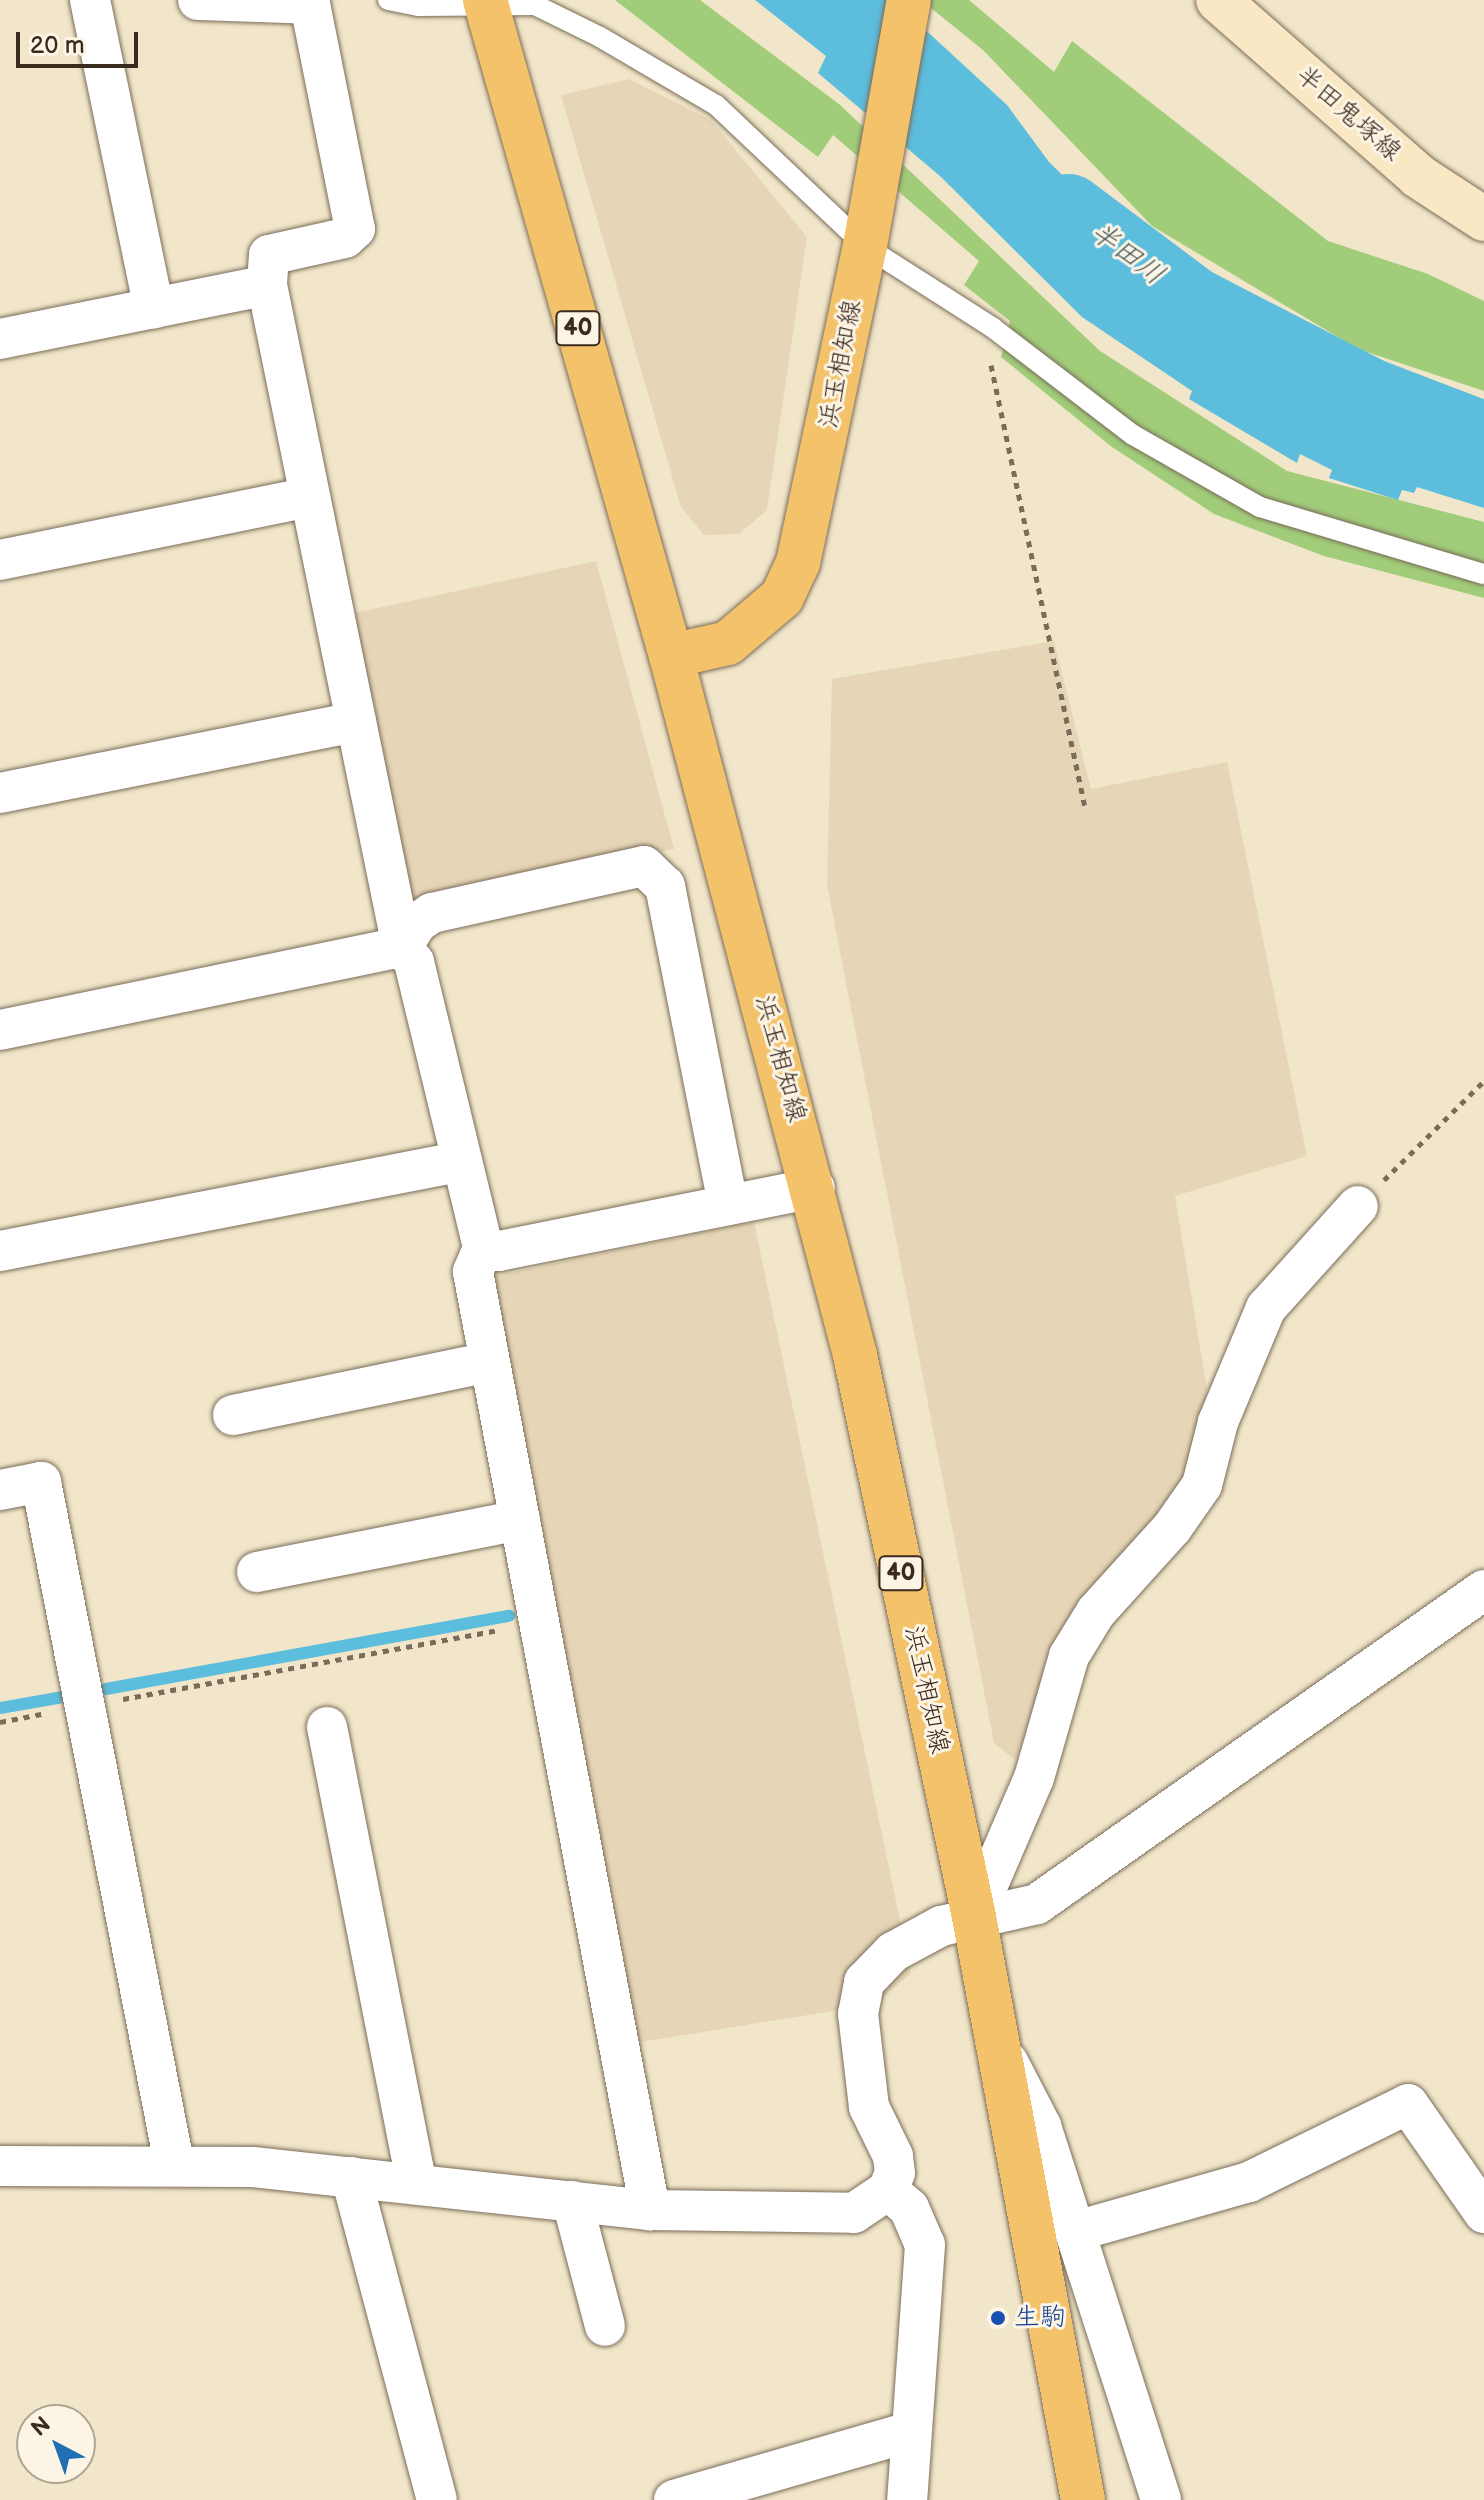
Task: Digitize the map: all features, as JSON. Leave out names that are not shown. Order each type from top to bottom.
[{"type":"main road","name":"浜玉相知線","points":[[671,656],[728,643],[782,597],[793,574],[811,517],[865,246],[909,0]]},
{"type":"main road","name":"半田鬼塚線","points":[[1218,0],[1418,176],[1484,219]]},
{"type":"main road","name":"浜玉相知線","points":[[486,4],[671,656],[815,1188],[974,1917],[1083,2500]]},
{"type":"street","points":[[90,0],[154,308]]},
{"type":"street","points":[[198,0],[310,4],[355,229],[345,238],[269,255],[267,285],[402,947],[414,962],[483,1248],[473,1272],[650,2210]]},
{"type":"street","points":[[0,339],[267,285]]},
{"type":"street","points":[[0,560],[310,497]]},
{"type":"street","points":[[0,793],[356,722]]},
{"type":"street","points":[[0,1030],[402,947],[417,923],[432,913],[644,866],[665,886],[728,1205]]},
{"type":"street","points":[[0,1251],[461,1161]]},
{"type":"street","points":[[483,1248],[499,1251],[815,1188]]},
{"type":"street","points":[[974,1917],[1034,1778],[1069,1656],[1096,1612],[1172,1528],[1202,1485],[1218,1422],[1266,1308],[1358,1206]]},
{"type":"street","points":[[233,1415],[490,1362]]},
{"type":"street","points":[[0,1490],[41,1482],[174,2163]]},
{"type":"street","points":[[257,1572],[520,1520]]},
{"type":"street","points":[[0,2166],[174,2163],[351,2177],[650,2210],[854,2213],[888,2190],[895,2173],[893,2156],[869,2107],[858,2014],[864,1982],[893,1952],[941,1926],[1037,1904],[1484,1590]]},
{"type":"street","points":[[327,1727],[417,2184]]},
{"type":"street","points":[[997,2041],[1041,2126],[1161,2500]]},
{"type":"street","points":[[1076,2231],[1249,2182],[1408,2104],[1478,2189]]},
{"type":"street","points":[[351,2177],[437,2500]]},
{"type":"street","points":[[888,2190],[909,2208],[925,2245],[907,2500]]},
{"type":"street","points":[[572,2201],[605,2326]]},
{"type":"street","points":[[674,2500],[910,2432]]},
{"type":"lane","points":[[388,0],[535,5],[716,105],[865,246],[993,328],[1133,435],[1260,507],[1484,574]]},
{"type":"path","points":[[993,328],[990,361],[1085,806]]},
{"type":"path","points":[[1358,1206],[1484,1081]]},
{"type":"path","points":[[0,1722],[539,1622]]},
{"type":"shaded area","points":[[629,79],[711,120],[807,237],[767,510],[739,534],[704,535],[681,507],[561,95]]},
{"type":"shaded area","points":[[596,561],[674,849],[413,904],[350,614]]},
{"type":"shaded area","points":[[1054,641],[1091,789],[1227,762],[1307,1156],[1175,1196],[1207,1389],[1192,1484],[1080,1617],[1015,1760],[994,1743],[827,885],[832,679]]},
{"type":"shaded area","points":[[754,1222],[911,1973],[876,2004],[635,2043],[485,1278]]},
{"type":"green space","points":[[615,0],[700,0],[839,104],[1100,351],[1287,471],[1484,522],[1484,598],[1324,556],[1214,514],[1112,447],[1001,357],[1010,321],[964,285],[979,261],[833,135],[818,157]]},
{"type":"green space","points":[[921,0],[969,0],[1054,72],[1072,41],[1328,241],[1428,274],[1484,301],[1484,391],[1358,349],[1152,226],[983,50]]},
{"type":"water","points":[[755,0],[893,0],[1007,105],[1049,162],[1110,222],[1184,313],[1234,346],[1291,395],[1313,392],[1371,406],[1433,408],[1447,418],[1484,426],[1484,508],[1417,487],[1414,493],[1402,490],[1398,500],[1329,478],[1332,470],[1300,454],[1297,463],[1189,399],[1192,391],[1082,317],[940,176],[818,73],[826,56]]},
{"type":"waterway","name":"半田川","points":[[1069,211],[1193,304],[1367,394],[1484,439]]},
{"type":"waterway","points":[[106,1689],[509,1616]]},
{"type":"waterway","points":[[0,1708],[63,1697]]},
{"type":"place","name":"生駒","points":[[998,2318]]}]
